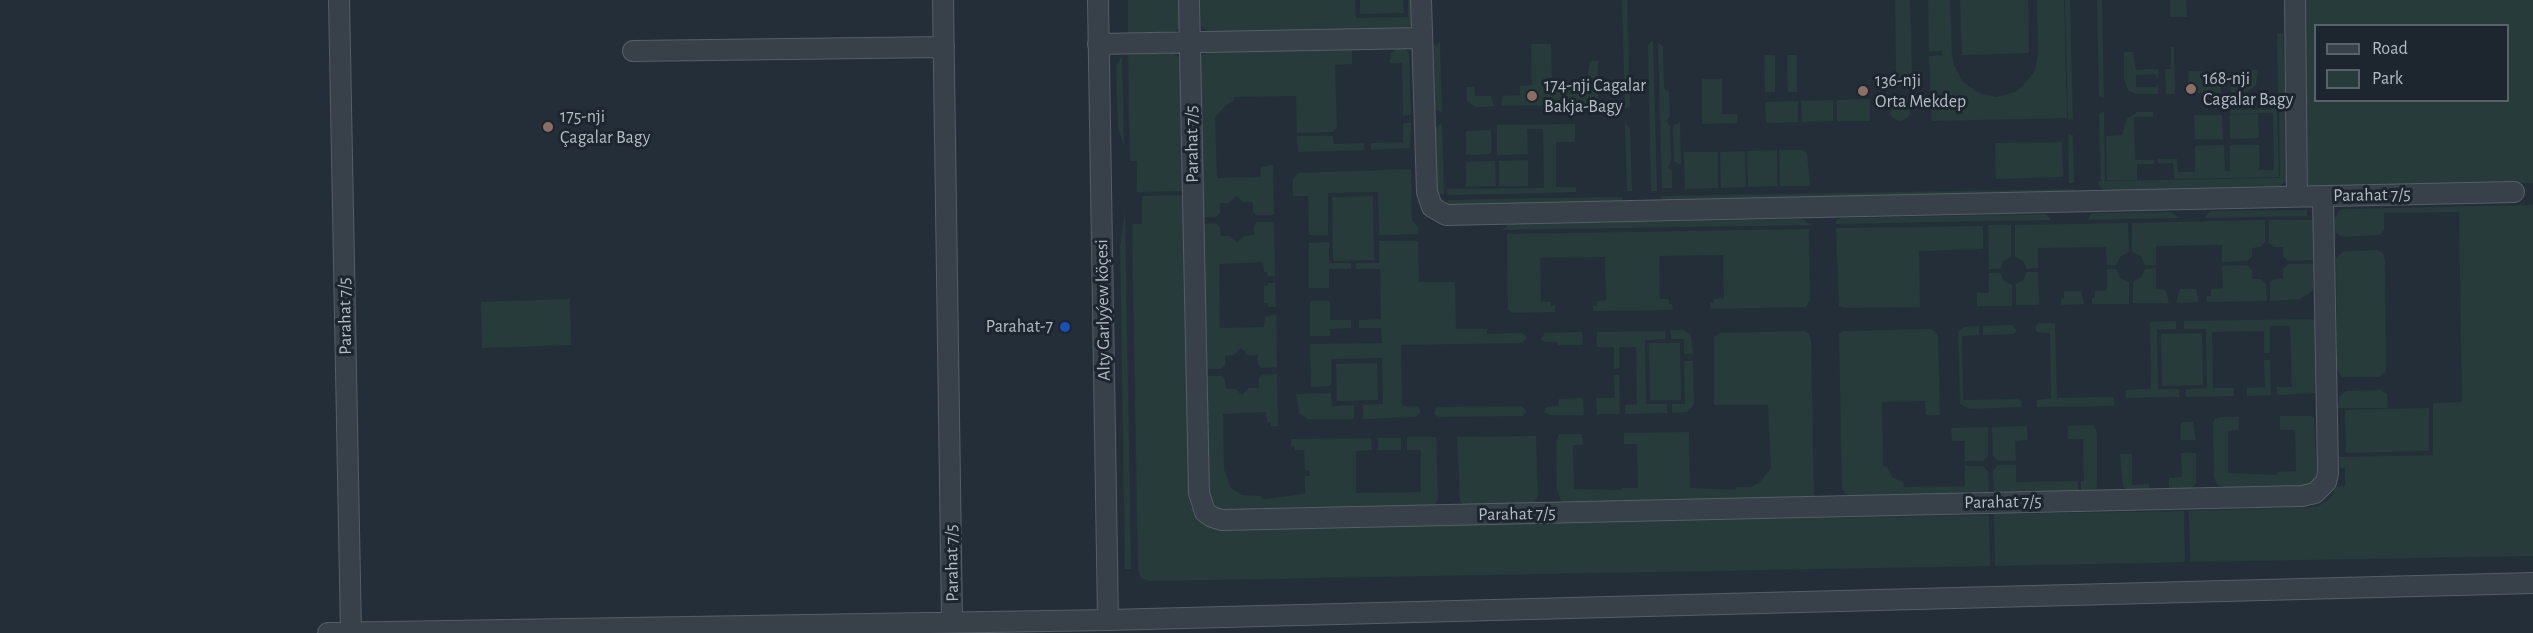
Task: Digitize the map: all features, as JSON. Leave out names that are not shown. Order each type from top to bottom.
[{"type":"street","name":"Parahat 7/5","points":[[339,0],[351,633]]},
{"type":"street","name":"Parahat 7/5","points":[[943,0],[952,622]]},
{"type":"street","name":"Alty Garlyýew köçesi","points":[[1098,0],[1108,621]]},
{"type":"street","name":"Parahat 7/5","points":[[1189,0],[1198,493],[1205,512],[1212,517],[1230,521],[2302,496],[2315,493],[2326,482],[2328,473],[2323,196]]},
{"type":"street","name":"Parahat 7/5","points":[[1421,0],[1426,192],[1435,211],[1446,215],[2514,192]]},
{"type":"street","points":[[2295,0],[2297,196]]},
{"type":"street","points":[[1098,44],[1422,38]]},
{"type":"street","points":[[633,51],[944,47]]},
{"type":"street","points":[[328,633],[1108,621],[2533,583]]},
{"type":"green space","points":[[1128,0],[1180,0],[1180,28],[1174,33],[1128,34]]},
{"type":"green space","points":[[1200,0],[1355,0],[1356,18],[1408,17],[1408,0],[1413,0],[1412,23],[1407,29],[1207,32],[1201,25]]},
{"type":"green space","points":[[1360,0],[1403,0],[1404,13],[1360,14]]},
{"type":"green space","points":[[1622,0],[1627,0],[1630,106],[1625,109]]},
{"type":"green space","points":[[1895,0],[1910,0],[1912,74],[1904,82],[1897,78],[1896,74]]},
{"type":"green space","points":[[1928,0],[1950,0],[1952,55],[1962,81],[1978,93],[1997,97],[2015,92],[2035,71],[2038,52],[2037,0],[2064,0],[2067,118],[1932,121],[1929,56],[1942,55],[1942,51],[1929,51]]},
{"type":"green space","points":[[1960,0],[2028,0],[2029,53],[1962,55]]},
{"type":"green space","points":[[2065,0],[2070,0],[2073,119],[2068,120]]},
{"type":"green space","points":[[2097,0],[2102,0],[2104,98],[2099,96]]},
{"type":"green space","points":[[2170,0],[2186,0],[2187,17],[2170,17]]},
{"type":"green space","points":[[2305,0],[2533,0],[2533,183],[2308,187]]},
{"type":"green space","points":[[2277,34],[2283,34],[2285,93],[2278,93]]},
{"type":"green space","points":[[1653,40],[1657,191],[1651,191],[1648,45]]},
{"type":"green space","points":[[1440,42],[1442,112],[1435,109],[1434,46]]},
{"type":"green space","points":[[1658,43],[1663,46],[1664,88],[1669,92],[1670,116],[1666,120],[1670,126],[1671,161],[1668,168],[1672,171],[1672,188],[1662,188]]},
{"type":"green space","points":[[1531,44],[1551,44],[1552,82],[1587,81],[1590,61],[1598,61],[1598,102],[1592,105],[1501,106],[1503,96],[1520,95],[1520,86],[1532,85]]},
{"type":"green space","points":[[2171,47],[2174,47],[2175,94],[2166,94],[2165,69],[2171,69]]},
{"type":"green space","points":[[1352,48],[1352,64],[1335,65],[1337,129],[1333,132],[1297,133],[1296,96],[1234,97],[1233,101],[1224,107],[1215,118],[1217,178],[1261,177],[1261,167],[1273,165],[1274,215],[1257,215],[1253,212],[1253,202],[1243,202],[1236,196],[1229,203],[1220,203],[1220,213],[1216,217],[1203,217],[1200,58],[1202,55],[1210,52]]},
{"type":"green space","points":[[1396,49],[1406,49],[1409,54],[1411,115],[1403,116],[1402,63],[1390,63],[1391,53]]},
{"type":"green space","points":[[2124,52],[2133,52],[2136,70],[2158,69],[2158,80],[2156,74],[2136,75],[2136,87],[2156,87],[2158,82],[2158,94],[2136,94],[2128,90],[2124,79]]},
{"type":"green space","points":[[1173,53],[1181,59],[1184,191],[1137,192],[1137,161],[1130,161],[1128,54]]},
{"type":"green space","points":[[1764,55],[1775,55],[1775,92],[1765,92]]},
{"type":"green space","points":[[1787,55],[1797,55],[1797,92],[1788,92]]},
{"type":"green space","points":[[1122,57],[1124,145],[1118,128],[1116,65]]},
{"type":"green space","points":[[2248,70],[2258,70],[2256,85],[2247,92],[2231,92],[2231,80],[2248,80]]},
{"type":"green space","points":[[2188,71],[2203,71],[2203,81],[2221,80],[2221,93],[2189,93]]},
{"type":"green space","points":[[1702,79],[1722,79],[1722,114],[1737,114],[1737,123],[1702,124]]},
{"type":"green space","points":[[1466,87],[1474,87],[1475,96],[1491,96],[1494,106],[1476,107],[1471,104],[1467,100]]},
{"type":"green space","points":[[1870,99],[1870,121],[1837,121],[1837,100]]},
{"type":"green space","points":[[1833,100],[1833,121],[1802,122],[1801,101]]},
{"type":"green space","points":[[1798,101],[1798,122],[1766,123],[1765,102]]},
{"type":"green space","points":[[1900,101],[1907,104],[1910,111],[1907,118],[1900,121],[1893,118],[1890,111],[1893,104]]},
{"type":"green space","points":[[2279,107],[2285,107],[2286,174],[2288,175],[2287,181],[2280,186],[2106,192],[2099,185],[2098,181],[2101,181],[2099,115],[2104,111],[2105,181],[2280,178]]},
{"type":"green space","points":[[2277,109],[2279,177],[2174,179],[2173,163],[2158,163],[2158,159],[2177,159],[2178,172],[2195,172],[2195,146],[2224,145],[2225,171],[2230,171],[2230,145],[2259,145],[2259,170],[2274,170],[2273,113],[2230,114],[2230,110]]},
{"type":"green space","points":[[2137,112],[2153,112],[2153,117],[2134,117],[2135,160],[2154,160],[2154,164],[2137,164],[2137,180],[2107,180],[2106,136],[2122,135],[2127,119]]},
{"type":"green space","points":[[2258,114],[2259,138],[2230,139],[2230,115]]},
{"type":"green space","points":[[2194,115],[2222,115],[2223,139],[2195,139]]},
{"type":"green space","points":[[1680,122],[1681,164],[1678,164],[1674,161],[1673,126]]},
{"type":"green space","points":[[1403,123],[1411,123],[1410,148],[1371,150],[1371,143],[1403,142]]},
{"type":"green space","points":[[1442,123],[1444,194],[1437,194],[1436,127]]},
{"type":"green space","points":[[1625,123],[1630,129],[1632,191],[1627,191]]},
{"type":"green space","points":[[1575,124],[1575,142],[1556,142],[1556,187],[1576,187],[1576,192],[1448,195],[1447,189],[1544,188],[1543,129],[1527,129],[1528,154],[1497,155],[1497,125]]},
{"type":"green space","points":[[1491,130],[1491,154],[1466,155],[1466,131]]},
{"type":"green space","points":[[2068,134],[2073,135],[2074,183],[2069,183]]},
{"type":"green space","points":[[1297,136],[1333,136],[1334,144],[1364,143],[1364,150],[1298,152]]},
{"type":"green space","points":[[2062,142],[2063,177],[1996,179],[1995,143]]},
{"type":"green space","points":[[1777,150],[1777,186],[1748,187],[1747,151]]},
{"type":"green space","points":[[1779,150],[1803,150],[1807,154],[1810,186],[1780,186]]},
{"type":"green space","points":[[1745,151],[1746,187],[1721,188],[1720,152]]},
{"type":"green space","points":[[1684,152],[1718,152],[1718,188],[1685,189]]},
{"type":"green space","points":[[1528,160],[1528,186],[1499,186],[1499,161]]},
{"type":"green space","points":[[1495,161],[1496,186],[1466,187],[1466,162]]},
{"type":"green space","points":[[1411,169],[1412,220],[1418,227],[1418,234],[1379,235],[1378,192],[1328,193],[1328,235],[1309,235],[1308,196],[1293,196],[1293,179],[1298,173]]},
{"type":"green space","points":[[2076,189],[2073,192],[1662,201],[1661,196]]},
{"type":"green space","points":[[1184,195],[1190,503],[1196,516],[1204,523],[1236,528],[1989,515],[1990,566],[1151,581],[1141,579],[1138,568],[1132,224],[1142,224],[1142,196]]},
{"type":"green space","points":[[1373,196],[1374,260],[1333,261],[1332,197]]},
{"type":"green space","points":[[1622,197],[1622,202],[1448,205],[1448,200]]},
{"type":"green space","points":[[2533,205],[2533,556],[2190,562],[2189,511],[2317,507],[2331,498],[2336,487],[2345,486],[2345,468],[2340,468],[2339,457],[2433,455],[2433,403],[2462,402],[2459,212],[2384,213],[2384,230],[2379,235],[2342,237],[2335,232],[2335,218],[2339,211],[2343,209]]},
{"type":"green space","points":[[2307,210],[2307,216],[2204,218],[2210,211]]},
{"type":"green space","points":[[1125,211],[1131,569],[1125,569],[1120,246]]},
{"type":"green space","points":[[2171,212],[2179,218],[2087,220],[2092,213]]},
{"type":"green space","points":[[2046,214],[2051,220],[1836,224],[1836,221],[1841,218]]},
{"type":"green space","points":[[1803,219],[1811,225],[1502,230],[1509,224]]},
{"type":"green space","points":[[2265,220],[2265,242],[2261,247],[2252,248],[2252,257],[2247,261],[2222,262],[2222,245],[2156,246],[2156,265],[2145,265],[2141,256],[2132,252],[2132,223]]},
{"type":"green space","points":[[2269,220],[2313,220],[2314,260],[2288,261],[2283,256],[2283,247],[2274,247],[2269,243]]},
{"type":"green space","points":[[1257,222],[1274,222],[1275,276],[1268,276],[1267,272],[1264,272],[1263,262],[1219,264],[1220,328],[1264,327],[1265,317],[1276,314],[1277,367],[1262,368],[1258,364],[1258,355],[1248,355],[1241,348],[1234,355],[1225,356],[1225,365],[1221,369],[1206,369],[1203,224],[1216,223],[1220,227],[1221,236],[1230,236],[1237,243],[1244,236],[1254,235],[1254,226]]},
{"type":"green space","points":[[2128,223],[2129,252],[2120,257],[2116,265],[2107,265],[2106,247],[2038,248],[2038,268],[2027,269],[2023,261],[2015,257],[2015,225]]},
{"type":"green space","points":[[1988,225],[2011,225],[2011,257],[2003,261],[2000,269],[1989,269]]},
{"type":"green space","points":[[1983,226],[1983,249],[1919,251],[1920,307],[1845,308],[1839,306],[1836,228]]},
{"type":"green space","points":[[1809,229],[1810,301],[1806,307],[1711,309],[1710,303],[1714,303],[1714,299],[1724,298],[1723,255],[1659,256],[1660,299],[1669,299],[1673,310],[1593,311],[1593,306],[1597,305],[1597,301],[1606,300],[1605,257],[1540,258],[1541,301],[1551,302],[1551,306],[1555,306],[1555,312],[1513,313],[1508,310],[1507,234]]},
{"type":"green space","points":[[1379,241],[1418,241],[1419,282],[1455,282],[1456,329],[1487,329],[1487,334],[1522,333],[1526,336],[1522,343],[1401,345],[1402,406],[1418,407],[1421,412],[1415,417],[1363,419],[1363,405],[1383,404],[1382,358],[1331,359],[1331,386],[1311,387],[1310,344],[1382,343],[1381,328],[1359,328],[1359,320],[1381,319],[1380,269],[1356,269],[1356,263],[1379,263]]},
{"type":"green space","points":[[1329,242],[1329,263],[1351,263],[1351,269],[1329,269],[1329,288],[1309,288],[1309,243]]},
{"type":"green space","points":[[2377,250],[2383,253],[2385,260],[2386,371],[2379,377],[2342,377],[2337,369],[2336,258],[2344,251]]},
{"type":"green space","points":[[2288,264],[2313,264],[2313,289],[2299,299],[2270,301],[2270,283],[2274,279],[2283,278],[2283,269]]},
{"type":"green space","points":[[2247,265],[2252,270],[2252,279],[2261,279],[2266,284],[2267,301],[2207,302],[2207,296],[2211,296],[2211,289],[2223,288],[2222,266]]},
{"type":"green space","points":[[2156,268],[2156,289],[2166,290],[2169,303],[2133,303],[2133,282],[2141,277],[2145,269]]},
{"type":"green space","points":[[2107,269],[2116,269],[2120,278],[2129,282],[2129,304],[2092,304],[2095,291],[2107,290]]},
{"type":"green space","points":[[2027,272],[2038,272],[2039,305],[2016,305],[2016,284],[2023,280]]},
{"type":"green space","points":[[1989,273],[2000,273],[2004,281],[2012,285],[2012,306],[1977,306],[1977,293],[1989,293]]},
{"type":"green space","points":[[1268,283],[1275,283],[1276,307],[1268,307],[1268,303],[1264,303],[1264,286],[1268,286]]},
{"type":"green space","points":[[2180,289],[2196,289],[2199,302],[2176,303]]},
{"type":"green space","points":[[2064,291],[2081,291],[2084,304],[2061,305]]},
{"type":"green space","points":[[570,299],[571,345],[482,348],[481,302]]},
{"type":"green space","points":[[1310,301],[1330,301],[1330,320],[1351,320],[1351,328],[1330,329],[1330,336],[1310,336]]},
{"type":"green space","points":[[2314,320],[2315,324],[2315,393],[2277,395],[2277,387],[2292,387],[2290,326],[2270,326],[2270,353],[2264,353],[2264,331],[2212,332],[2213,388],[2234,388],[2234,396],[2186,397],[2186,389],[2207,388],[2206,329],[2184,329],[2184,321]]},
{"type":"green space","points":[[2176,321],[2176,329],[2157,330],[2158,389],[2179,389],[2179,397],[2126,398],[2125,390],[2151,389],[2150,322]]},
{"type":"green space","points":[[2039,323],[2055,323],[2057,398],[2114,397],[2114,406],[2037,407],[2037,400],[2051,398],[2050,333],[2037,332],[2035,327]]},
{"type":"green space","points":[[2012,325],[2017,331],[2013,334],[1983,335],[1983,326]]},
{"type":"green space","points":[[1979,326],[1979,335],[1962,336],[1963,400],[2018,399],[2022,402],[2021,407],[1970,409],[1960,404],[1958,332],[1964,327]]},
{"type":"green space","points":[[1931,329],[1938,337],[1940,415],[1926,415],[1925,401],[1882,402],[1883,466],[1887,467],[1892,477],[1903,482],[1904,487],[1965,486],[1965,466],[1983,466],[1988,471],[1989,498],[1851,500],[1842,489],[1839,334],[1843,331]]},
{"type":"green space","points":[[1671,330],[1684,330],[1691,335],[1693,354],[1684,354],[1684,339],[1671,339]]},
{"type":"green space","points":[[1665,331],[1666,339],[1645,340],[1646,404],[1667,404],[1667,413],[1625,414],[1625,405],[1637,404],[1636,347],[1619,347],[1619,368],[1614,369],[1614,347],[1597,347],[1597,332]]},
{"type":"green space","points":[[1804,331],[1809,334],[1811,341],[1814,498],[1567,504],[1561,501],[1557,489],[1556,442],[1559,434],[1582,434],[1583,445],[1573,445],[1574,489],[1638,488],[1637,444],[1624,444],[1624,433],[1689,432],[1690,488],[1736,490],[1736,487],[1750,487],[1759,483],[1771,468],[1768,405],[1714,405],[1714,337],[1720,333]]},
{"type":"green space","points":[[1582,332],[1583,345],[1558,345],[1557,342],[1545,342],[1540,339],[1545,333]]},
{"type":"green space","points":[[2202,333],[2203,385],[2162,386],[2161,334]]},
{"type":"green space","points":[[1649,343],[1680,343],[1681,400],[1650,400]]},
{"type":"green space","points":[[2264,360],[2270,360],[2271,395],[2247,396],[2247,388],[2265,387]]},
{"type":"green space","points":[[1684,361],[1693,361],[1694,404],[1687,412],[1672,413],[1672,404],[1685,404]]},
{"type":"green space","points":[[1377,363],[1378,400],[1337,401],[1336,364]]},
{"type":"green space","points":[[1277,374],[1278,426],[1271,426],[1271,422],[1267,422],[1266,412],[1223,414],[1224,469],[1231,488],[1242,495],[1260,496],[1264,499],[1305,494],[1305,476],[1310,476],[1310,471],[1305,470],[1304,450],[1295,450],[1294,446],[1291,446],[1291,439],[1371,438],[1372,450],[1356,451],[1356,493],[1421,492],[1421,450],[1407,450],[1407,437],[1436,437],[1438,497],[1436,503],[1430,506],[1224,511],[1216,509],[1209,496],[1206,376],[1222,376],[1225,379],[1226,389],[1235,389],[1242,395],[1249,388],[1259,388],[1259,378],[1262,375]]},
{"type":"green space","points":[[1614,375],[1619,375],[1620,414],[1597,414],[1596,398],[1615,398]]},
{"type":"green space","points":[[2380,390],[2387,394],[2388,408],[2338,408],[2339,397],[2346,391]]},
{"type":"green space","points":[[1331,393],[1332,406],[1354,405],[1354,419],[1308,419],[1299,413],[1296,394]]},
{"type":"green space","points":[[1583,398],[1584,415],[1549,415],[1544,412],[1546,407],[1559,406],[1559,399]]},
{"type":"green space","points":[[1522,406],[1527,412],[1522,416],[1439,417],[1434,414],[1436,408],[1439,407]]},
{"type":"green space","points":[[2429,408],[2429,451],[2346,453],[2345,410]]},
{"type":"green space","points":[[2280,416],[2311,416],[2314,418],[2317,482],[2296,486],[2226,488],[2217,484],[2214,477],[2213,423],[2220,417],[2239,417],[2239,430],[2228,431],[2228,473],[2277,475],[2277,472],[2296,471],[2295,430],[2280,430]]},
{"type":"green space","points":[[2181,422],[2193,422],[2196,440],[2181,440]]},
{"type":"green space","points":[[2094,425],[2097,433],[2097,487],[2095,492],[2081,496],[2081,481],[2084,481],[2083,439],[2068,439],[2068,426]]},
{"type":"green space","points":[[2027,426],[2027,440],[2015,441],[2016,461],[1998,461],[1993,456],[1992,427]]},
{"type":"green space","points":[[1988,427],[1988,456],[1983,461],[1965,461],[1965,441],[1952,441],[1951,428]]},
{"type":"green space","points":[[1536,436],[1538,496],[1534,503],[1466,506],[1460,502],[1457,437]]},
{"type":"green space","points":[[1378,438],[1401,438],[1401,450],[1378,450]]},
{"type":"green space","points":[[2181,453],[2196,453],[2196,483],[2190,490],[2169,491],[2169,478],[2182,477]]},
{"type":"green space","points":[[2120,454],[2132,454],[2132,485],[2149,484],[2149,492],[2129,492],[2123,487]]},
{"type":"green space","points":[[1998,465],[2016,465],[2016,482],[2078,481],[2079,496],[1994,498],[1993,471]]},
{"type":"green space","points":[[2184,511],[2185,562],[1995,566],[1994,514]]},
{"type":"place","name":"168-nji Cagalar Bagy","points":[[2191,89]]},
{"type":"place","name":"136-nji Orta Mekdep","points":[[1863,91]]},
{"type":"place","name":"174-nji Cagalar Bakja-Bagy","points":[[1532,96]]},
{"type":"place","name":"175-nji Çagalar Bagy","points":[[548,127]]},
{"type":"place","name":"Parahat-7","points":[[1065,327]]}]
